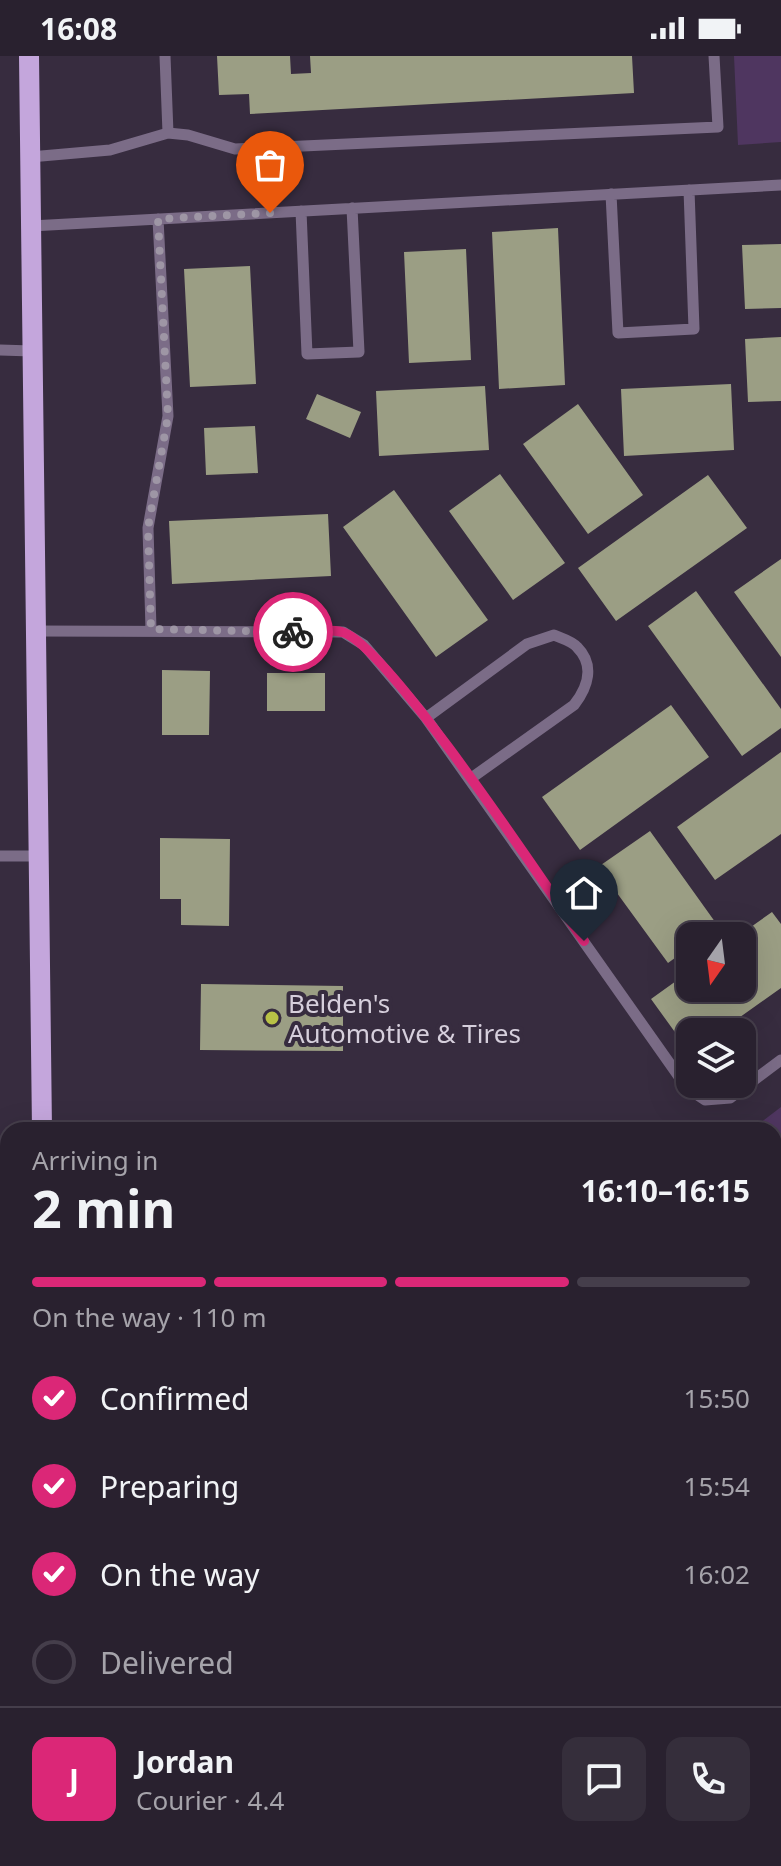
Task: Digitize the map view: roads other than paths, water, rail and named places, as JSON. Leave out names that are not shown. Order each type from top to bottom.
[{"type":"main road","points":[[29,56],[42,1122]]},
{"type":"lane","points":[[165,56],[168,133]]},
{"type":"lane","points":[[30,157],[110,150],[168,133],[188,135],[235,149],[718,127],[714,56]]},
{"type":"lane","points":[[31,226],[781,185]]},
{"type":"lane","points":[[611,194],[618,333],[664,331],[694,329],[689,190]]},
{"type":"lane","points":[[301,211],[307,354],[359,352],[352,208]]},
{"type":"lane","points":[[151,629],[148,528],[168,416],[158,219]]},
{"type":"lane","points":[[0,350],[32,351]]},
{"type":"lane","points":[[35,631],[343,632],[364,645],[426,718],[687,1088],[705,1100],[730,1098],[781,1060]]},
{"type":"lane","points":[[426,718],[527,644],[554,635],[577,645],[588,665],[586,691],[574,705],[470,779]]},
{"type":"lane","points":[[0,856],[38,856]]},
{"type":"place","name":"Belden's Automotive & Tires","points":[[272,1018]]}]
